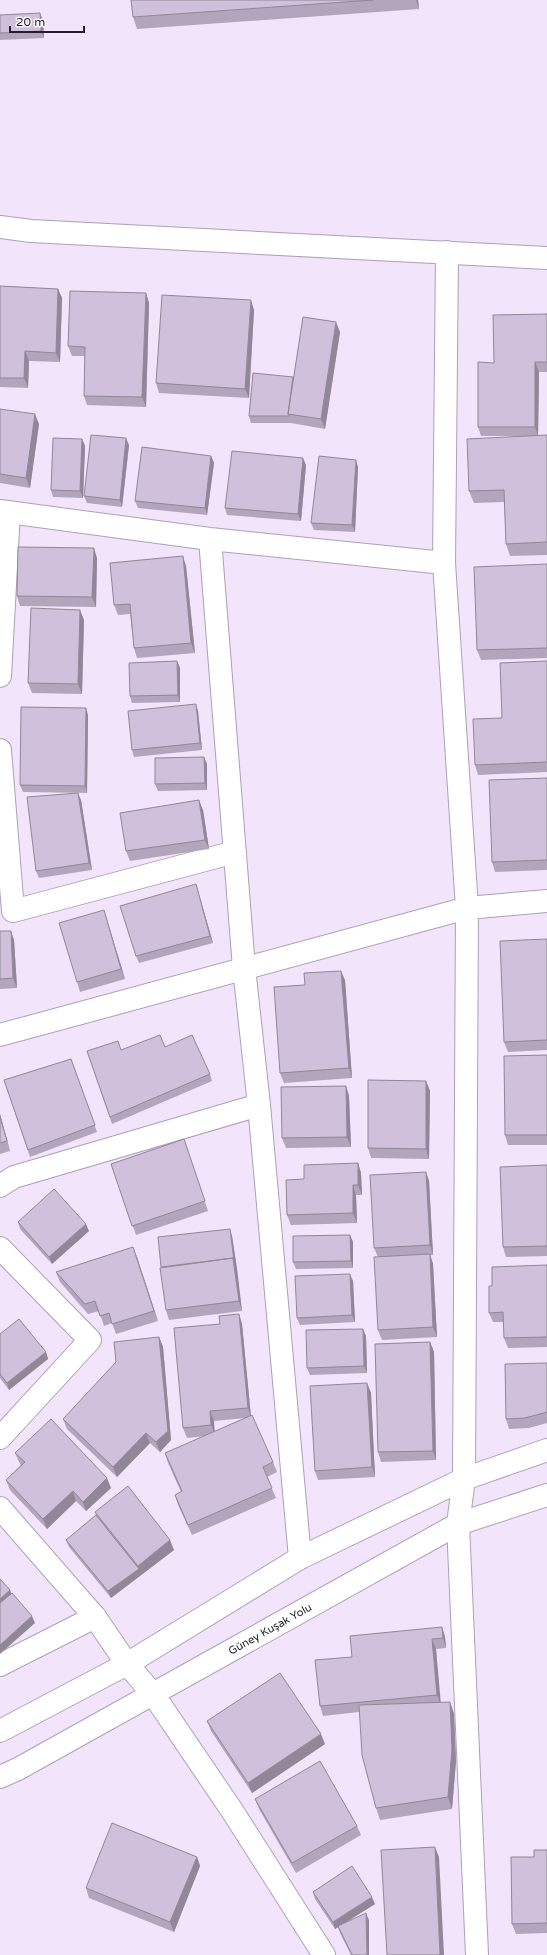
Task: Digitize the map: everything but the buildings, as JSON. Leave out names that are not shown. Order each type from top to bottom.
[{"type":"street","points":[[0,227],[31,231],[547,258]]},
{"type":"street","points":[[447,252],[444,563],[467,908],[464,1479],[458,1524],[477,1955]]},
{"type":"street","points":[[0,676],[4,512],[210,539],[444,563]]},
{"type":"street","points":[[210,539],[244,968],[300,1558]]},
{"type":"street","points":[[0,750],[6,911],[235,852]]},
{"type":"street","points":[[0,1035],[467,908],[547,901]]},
{"type":"street","points":[[0,1186],[14,1177],[258,1105]]},
{"type":"street","points":[[0,1248],[90,1340],[0,1438]]},
{"type":"street","points":[[0,1731],[127,1664],[300,1558],[464,1479],[547,1450]]},
{"type":"street","name":"Güney Kuşak Yolu","points":[[0,1777],[25,1766],[458,1524],[547,1495]]},
{"type":"street","points":[[0,1508],[95,1617],[127,1664],[153,1694],[233,1812],[324,1955]]},
{"type":"street","points":[[0,1665],[95,1617]]}]
